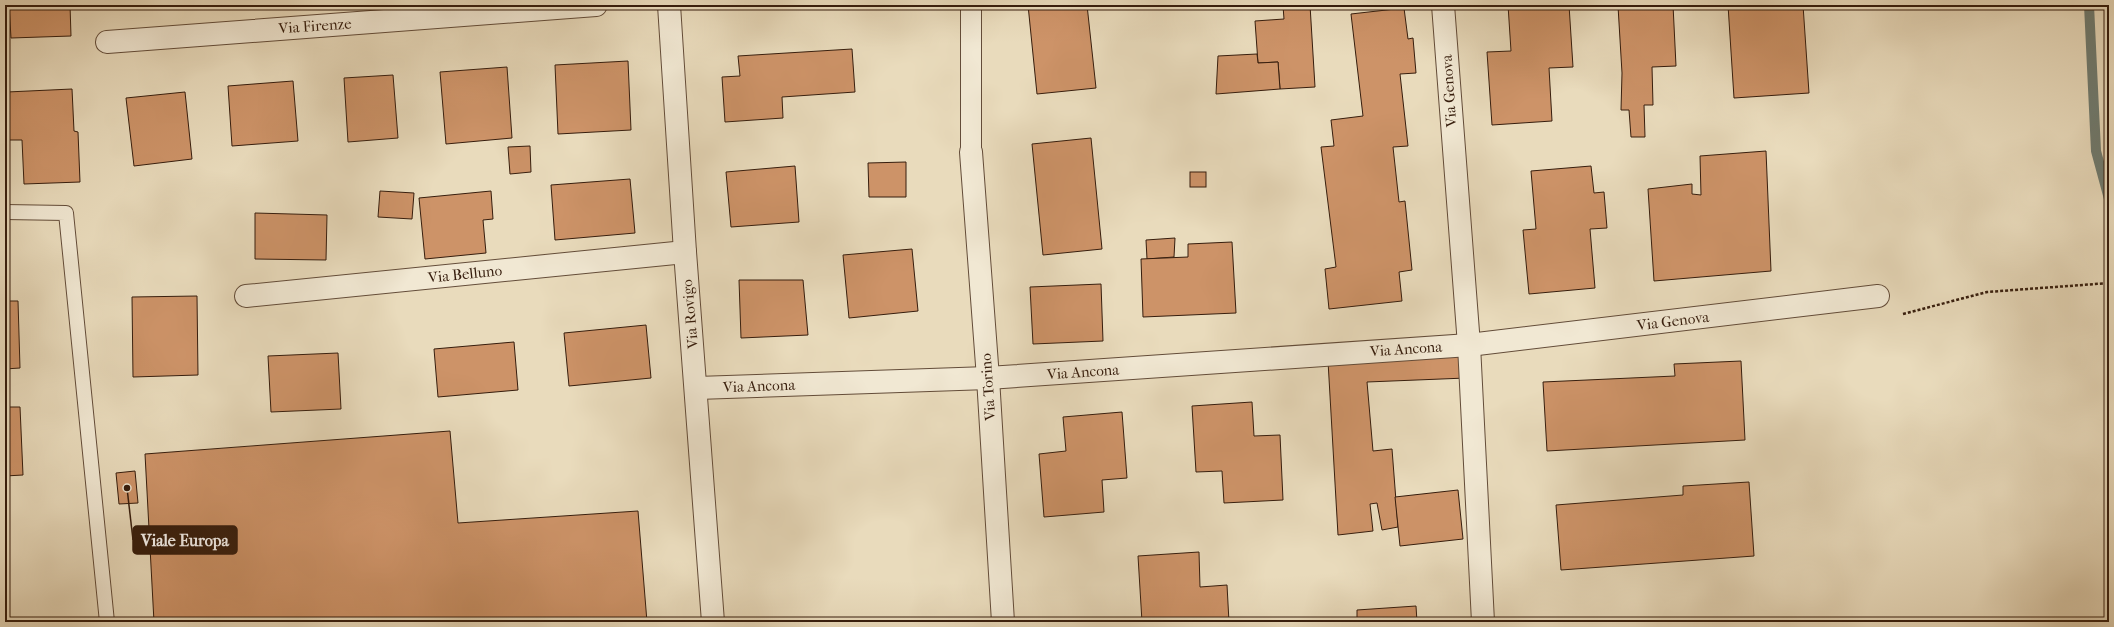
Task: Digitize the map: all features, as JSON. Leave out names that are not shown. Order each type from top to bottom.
[{"type":"street","name":"Via Firenze","points":[[107,42],[596,5]]},
{"type":"street","name":"Via Rovigo","points":[[669,5],[685,252],[697,388],[713,622]]},
{"type":"street","points":[[971,5],[971,152]]},
{"type":"street","name":"Via Genova","points":[[1443,5],[1469,345],[1483,622]]},
{"type":"street","name":"Via Torino","points":[[971,152],[988,378],[1003,622]]},
{"type":"street","name":"Via Belluno","points":[[246,296],[685,252]]},
{"type":"street","name":"Via Genova","points":[[1469,345],[1878,296]]},
{"type":"street","name":"Via Ancona","points":[[697,388],[988,378],[1469,345]]},
{"type":"lane","points":[[5,212],[66,213],[107,622]]},
{"type":"path","points":[[1898,315],[1987,292],[2109,283]]},
{"type":"building","points":[[9,5],[70,5],[71,36],[11,38]]},
{"type":"building","points":[[1028,5],[1087,5],[1096,88],[1037,94]]},
{"type":"building","points":[[1310,5],[1315,87],[1280,89],[1278,62],[1258,63],[1255,21],[1284,19],[1283,6]]},
{"type":"building","points":[[1508,5],[1569,5],[1573,67],[1549,68],[1552,121],[1492,125],[1487,52],[1511,51]]},
{"type":"building","points":[[1673,5],[1676,66],[1652,67],[1653,105],[1644,105],[1645,137],[1631,137],[1629,110],[1621,110],[1622,73],[1618,6]]},
{"type":"building","points":[[1728,5],[1803,5],[1809,93],[1734,98]]},
{"type":"building","points":[[1404,8],[1408,39],[1413,38],[1416,73],[1400,74],[1408,146],[1393,147],[1399,202],[1405,201],[1412,270],[1399,272],[1402,301],[1329,309],[1325,269],[1336,267],[1321,147],[1334,146],[1331,120],[1363,116],[1351,14]]},
{"type":"building","points":[[852,49],[855,92],[782,97],[783,118],[725,122],[722,77],[740,76],[738,56]]},
{"type":"building","points":[[1257,54],[1258,63],[1278,62],[1280,89],[1216,94],[1218,56]]},
{"type":"building","points":[[628,61],[631,130],[558,134],[555,65]]},
{"type":"building","points":[[507,67],[512,138],[446,144],[440,72]]},
{"type":"building","points":[[393,75],[398,138],[348,142],[344,78]]},
{"type":"building","points":[[293,81],[298,141],[232,146],[228,86]]},
{"type":"building","points":[[72,89],[74,131],[78,132],[80,182],[24,184],[22,140],[9,140],[7,92]]},
{"type":"building","points":[[185,92],[192,159],[134,166],[126,98]]},
{"type":"building","points":[[1091,138],[1102,249],[1043,255],[1032,144]]},
{"type":"building","points":[[530,146],[531,172],[510,174],[508,147]]},
{"type":"building","points":[[1766,151],[1771,271],[1654,281],[1648,189],[1692,184],[1692,194],[1701,195],[1700,156]]},
{"type":"building","points":[[906,162],[906,197],[869,197],[868,163]]},
{"type":"building","points":[[795,166],[799,222],[731,227],[726,172]]},
{"type":"building","points":[[1591,166],[1594,193],[1604,192],[1607,228],[1590,229],[1595,288],[1529,294],[1523,230],[1536,229],[1531,171]]},
{"type":"building","points":[[1190,172],[1206,172],[1206,187],[1190,187]]},
{"type":"building","points":[[630,179],[635,233],[555,240],[551,185]]},
{"type":"building","points":[[380,191],[414,193],[412,219],[378,217]]},
{"type":"building","points":[[491,191],[493,219],[483,220],[486,253],[425,259],[419,198]]},
{"type":"building","points":[[255,213],[327,215],[326,260],[255,259]]},
{"type":"building","points":[[1175,238],[1174,257],[1147,259],[1146,240]]},
{"type":"building","points":[[1232,242],[1236,313],[1143,317],[1141,259],[1188,257],[1188,244]]},
{"type":"building","points":[[912,249],[918,311],[849,318],[843,255]]},
{"type":"building","points":[[739,280],[803,280],[808,335],[741,338]]},
{"type":"building","points":[[1101,284],[1103,341],[1033,344],[1030,287]]},
{"type":"building","points":[[197,296],[198,375],[133,377],[132,297]]},
{"type":"building","points":[[5,301],[18,301],[20,368],[5,369]]},
{"type":"building","points":[[646,325],[651,378],[569,386],[564,333]]},
{"type":"building","points":[[514,342],[518,390],[438,397],[434,349]]},
{"type":"building","points":[[1459,348],[1466,378],[1367,382],[1373,451],[1392,449],[1398,527],[1382,530],[1377,503],[1370,504],[1373,531],[1338,535],[1328,361]]},
{"type":"building","points":[[338,353],[341,409],[271,412],[268,356]]},
{"type":"building","points":[[1741,361],[1745,440],[1547,451],[1543,382],[1675,376],[1674,364]]},
{"type":"building","points":[[1252,402],[1254,436],[1280,435],[1283,500],[1224,503],[1222,471],[1196,472],[1192,406]]},
{"type":"building","points":[[5,407],[20,407],[23,475],[5,476]]},
{"type":"building","points":[[1122,412],[1127,478],[1102,480],[1104,512],[1044,517],[1039,454],[1066,451],[1063,417]]},
{"type":"building","points":[[450,431],[458,523],[638,511],[647,622],[154,622],[145,454]]},
{"type":"building","points":[[135,471],[138,503],[119,504],[116,473]]},
{"type":"building","points":[[1749,482],[1754,556],[1561,570],[1556,505],[1683,495],[1683,486]]},
{"type":"building","points":[[1458,490],[1463,539],[1400,546],[1395,497]]},
{"type":"building","points":[[1199,552],[1200,587],[1227,585],[1229,622],[1142,622],[1138,556]]},
{"type":"building","points":[[1416,606],[1417,622],[1357,622],[1357,610]]},
{"type":"building","points":[[736,619],[753,619],[753,622],[736,622]]},
{"type":"waterway","points":[[2089,5],[2096,151],[2109,199]]},
{"type":"place","name":"Viale Europa","points":[[127,488]]}]
